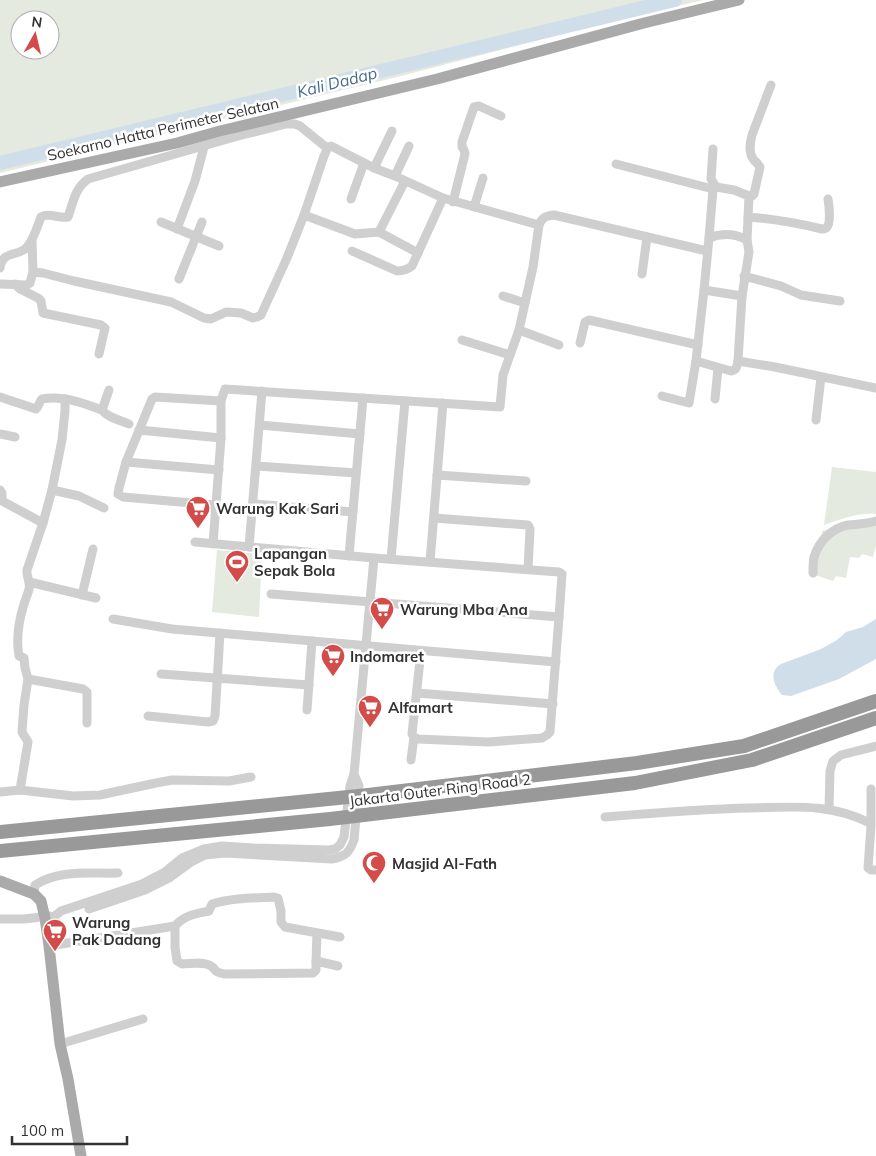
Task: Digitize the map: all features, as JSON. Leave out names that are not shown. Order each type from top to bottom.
[{"type":"highway","name":"Jakarta Outer Ring Road 2","points":[[0,832],[368,795],[637,763],[744,746],[870,702],[876,695]]},
{"type":"highway","name":"Jakarta Outer Ring Road 2","points":[[0,851],[330,819],[635,783],[752,760],[876,718]]},
{"type":"main road","name":"Soekarno Hatta Perimeter Selatan","points":[[0,182],[177,143],[437,79],[634,26],[740,0]]},
{"type":"main road","points":[[0,881],[34,894],[50,916],[49,946],[60,1044],[81,1156]]},
{"type":"street","points":[[616,164],[714,188],[734,190],[752,196],[760,167],[751,154],[750,142],[771,85]]},
{"type":"street","points":[[453,202],[465,154],[462,142],[474,107],[479,106],[502,116]]},
{"type":"street","points":[[0,268],[0,264],[9,255],[24,250],[32,240],[41,217],[51,215],[61,218],[68,217],[77,191],[83,182],[88,179],[286,124],[300,126],[327,148]]},
{"type":"street","points":[[374,168],[392,131]]},
{"type":"street","points":[[177,228],[195,181],[204,146]]},
{"type":"street","points":[[327,148],[331,146],[374,168],[453,202],[539,225]]},
{"type":"street","points":[[395,176],[409,146]]},
{"type":"street","points":[[33,272],[43,272],[74,281],[171,302],[204,318],[211,319],[226,312],[253,318],[257,317],[261,315],[287,258],[327,148]]},
{"type":"street","points":[[662,396],[690,402],[698,345],[714,188],[711,179],[713,149]]},
{"type":"street","points":[[351,199],[364,163]]},
{"type":"street","points":[[474,207],[483,178]]},
{"type":"street","points":[[378,232],[404,180]]},
{"type":"street","points":[[696,361],[732,371],[737,368],[744,276],[749,252],[747,240],[749,196]]},
{"type":"street","points":[[352,251],[396,271],[402,271],[412,266],[443,198]]},
{"type":"street","points":[[748,217],[779,220],[825,229],[828,226],[828,199]]},
{"type":"street","points":[[304,215],[349,233],[378,232],[418,253]]},
{"type":"street","points":[[213,544],[221,438],[221,400],[225,389],[500,406],[503,375],[519,330],[541,219],[554,215],[707,251]]},
{"type":"street","points":[[161,222],[219,246]]},
{"type":"street","points":[[179,279],[202,222]]},
{"type":"street","points":[[709,238],[726,234],[739,236],[747,240]]},
{"type":"street","points":[[642,274],[647,237]]},
{"type":"street","points":[[0,284],[27,285],[30,283],[33,272],[32,240]]},
{"type":"street","points":[[744,276],[781,286],[801,295],[840,301]]},
{"type":"street","points":[[15,284],[25,292],[38,298],[41,302],[43,313],[101,325],[104,328],[99,354]]},
{"type":"street","points":[[704,290],[742,296]]},
{"type":"street","points":[[503,296],[525,304]]},
{"type":"street","points":[[580,343],[585,322],[588,320],[698,345]]},
{"type":"street","points":[[519,330],[559,345]]},
{"type":"street","points":[[462,340],[510,355]]},
{"type":"street","points":[[738,361],[876,388]]},
{"type":"street","points":[[714,399],[718,368]]},
{"type":"street","points":[[816,420],[821,377]]},
{"type":"street","points":[[102,410],[109,390]]},
{"type":"street","points":[[249,547],[262,391]]},
{"type":"street","points":[[215,505],[123,497],[118,494],[126,462],[152,399],[156,397],[221,400]]},
{"type":"street","points":[[0,398],[36,409],[42,400],[72,399],[102,410],[107,415],[129,424]]},
{"type":"street","points":[[349,556],[363,398]]},
{"type":"street","points":[[20,790],[28,742],[22,732],[28,680],[25,668],[26,660],[20,656],[18,643],[21,615],[30,582],[26,575],[26,570],[43,523],[52,490],[62,440],[65,399]]},
{"type":"street","points":[[391,559],[405,401]]},
{"type":"street","points":[[430,562],[443,403]]},
{"type":"street","points":[[260,425],[360,434]]},
{"type":"street","points":[[139,430],[221,438]]},
{"type":"street","points":[[0,434],[15,437]]},
{"type":"street","points":[[126,462],[219,470]]},
{"type":"street","points":[[256,466],[356,473]]},
{"type":"street","points":[[437,475],[526,481]]},
{"type":"street","points":[[0,490],[2,501],[43,523]]},
{"type":"street","points":[[52,490],[79,496],[104,508]]},
{"type":"street","points":[[253,504],[353,512]]},
{"type":"street","points":[[434,518],[528,525],[530,529],[528,569]]},
{"type":"street","points":[[813,573],[814,557],[820,544],[833,530],[847,525],[867,524],[876,520]]},
{"type":"street","points":[[195,542],[561,573],[550,732],[542,738],[488,742],[418,739],[414,737]]},
{"type":"street","points":[[82,595],[93,550]]},
{"type":"street","points":[[0,919],[62,916],[86,909],[145,890],[169,878],[191,862],[205,856],[225,853],[250,856],[332,859],[344,856],[351,848],[354,840],[359,786],[354,774],[374,558]]},
{"type":"street","points":[[30,582],[96,598]]},
{"type":"street","points":[[271,594],[559,617]]},
{"type":"street","points":[[113,619],[172,629],[556,662]]},
{"type":"street","points":[[148,716],[212,721],[216,716],[220,633]]},
{"type":"street","points":[[307,710],[312,641]]},
{"type":"street","points":[[411,760],[421,651]]},
{"type":"street","points":[[161,674],[309,685]]},
{"type":"street","points":[[28,680],[83,689],[88,692],[87,723]]},
{"type":"street","points":[[417,693],[552,704]]},
{"type":"street","points":[[829,808],[830,771],[833,761],[841,755],[876,746]]},
{"type":"street","points":[[0,792],[20,790],[73,796],[100,795],[172,780],[229,781],[251,777]]},
{"type":"street","points":[[871,789],[868,868],[876,870]]},
{"type":"street","points":[[605,817],[717,808],[806,806],[829,808],[870,823]]},
{"type":"street","points":[[34,894],[35,885],[57,877],[78,872],[118,873]]},
{"type":"street","points":[[49,946],[175,926],[181,919],[209,911],[212,904],[238,898],[278,898],[281,922],[285,928],[340,936]]},
{"type":"street","points":[[175,926],[177,960],[182,964],[204,963],[211,966],[216,972],[224,974],[313,973],[316,970],[317,933]]},
{"type":"street","points":[[316,962],[338,966]]},
{"type":"street","points":[[60,1044],[143,1019]]},
{"type":"shaded area","points":[[0,0],[703,0],[577,30],[397,77],[0,173]]},
{"type":"shaded area","points":[[832,467],[876,472],[876,514],[856,515],[824,525]]},
{"type":"shaded area","points":[[876,520],[876,545],[873,557],[862,554],[859,558],[850,557],[846,578],[836,576],[833,581],[815,575],[822,531],[839,526]]},
{"type":"shaded area","name":"Lapangan Sepak Bola","points":[[217,550],[262,554],[259,617],[212,612]]},
{"type":"shaded area","points":[[876,619],[876,659],[839,679],[791,696],[782,695],[773,675],[777,667],[821,649],[837,640],[846,632],[863,627]]},
{"type":"waterway","name":"Kali Dadap","points":[[0,163],[675,0]]},
{"type":"place","name":"Warung Kak Sari","points":[[198,529]]},
{"type":"place","name":"Lapangan Sepak Bola","points":[[237,583]]},
{"type":"place","name":"Warung Mba Ana","points":[[382,630]]},
{"type":"place","name":"Indomaret","points":[[333,677]]},
{"type":"place","name":"Alfamart","points":[[370,728]]},
{"type":"place","name":"Masjid Al-Fath","points":[[374,884]]},
{"type":"place","name":"Warung Pak Dadang","points":[[55,952]]}]
